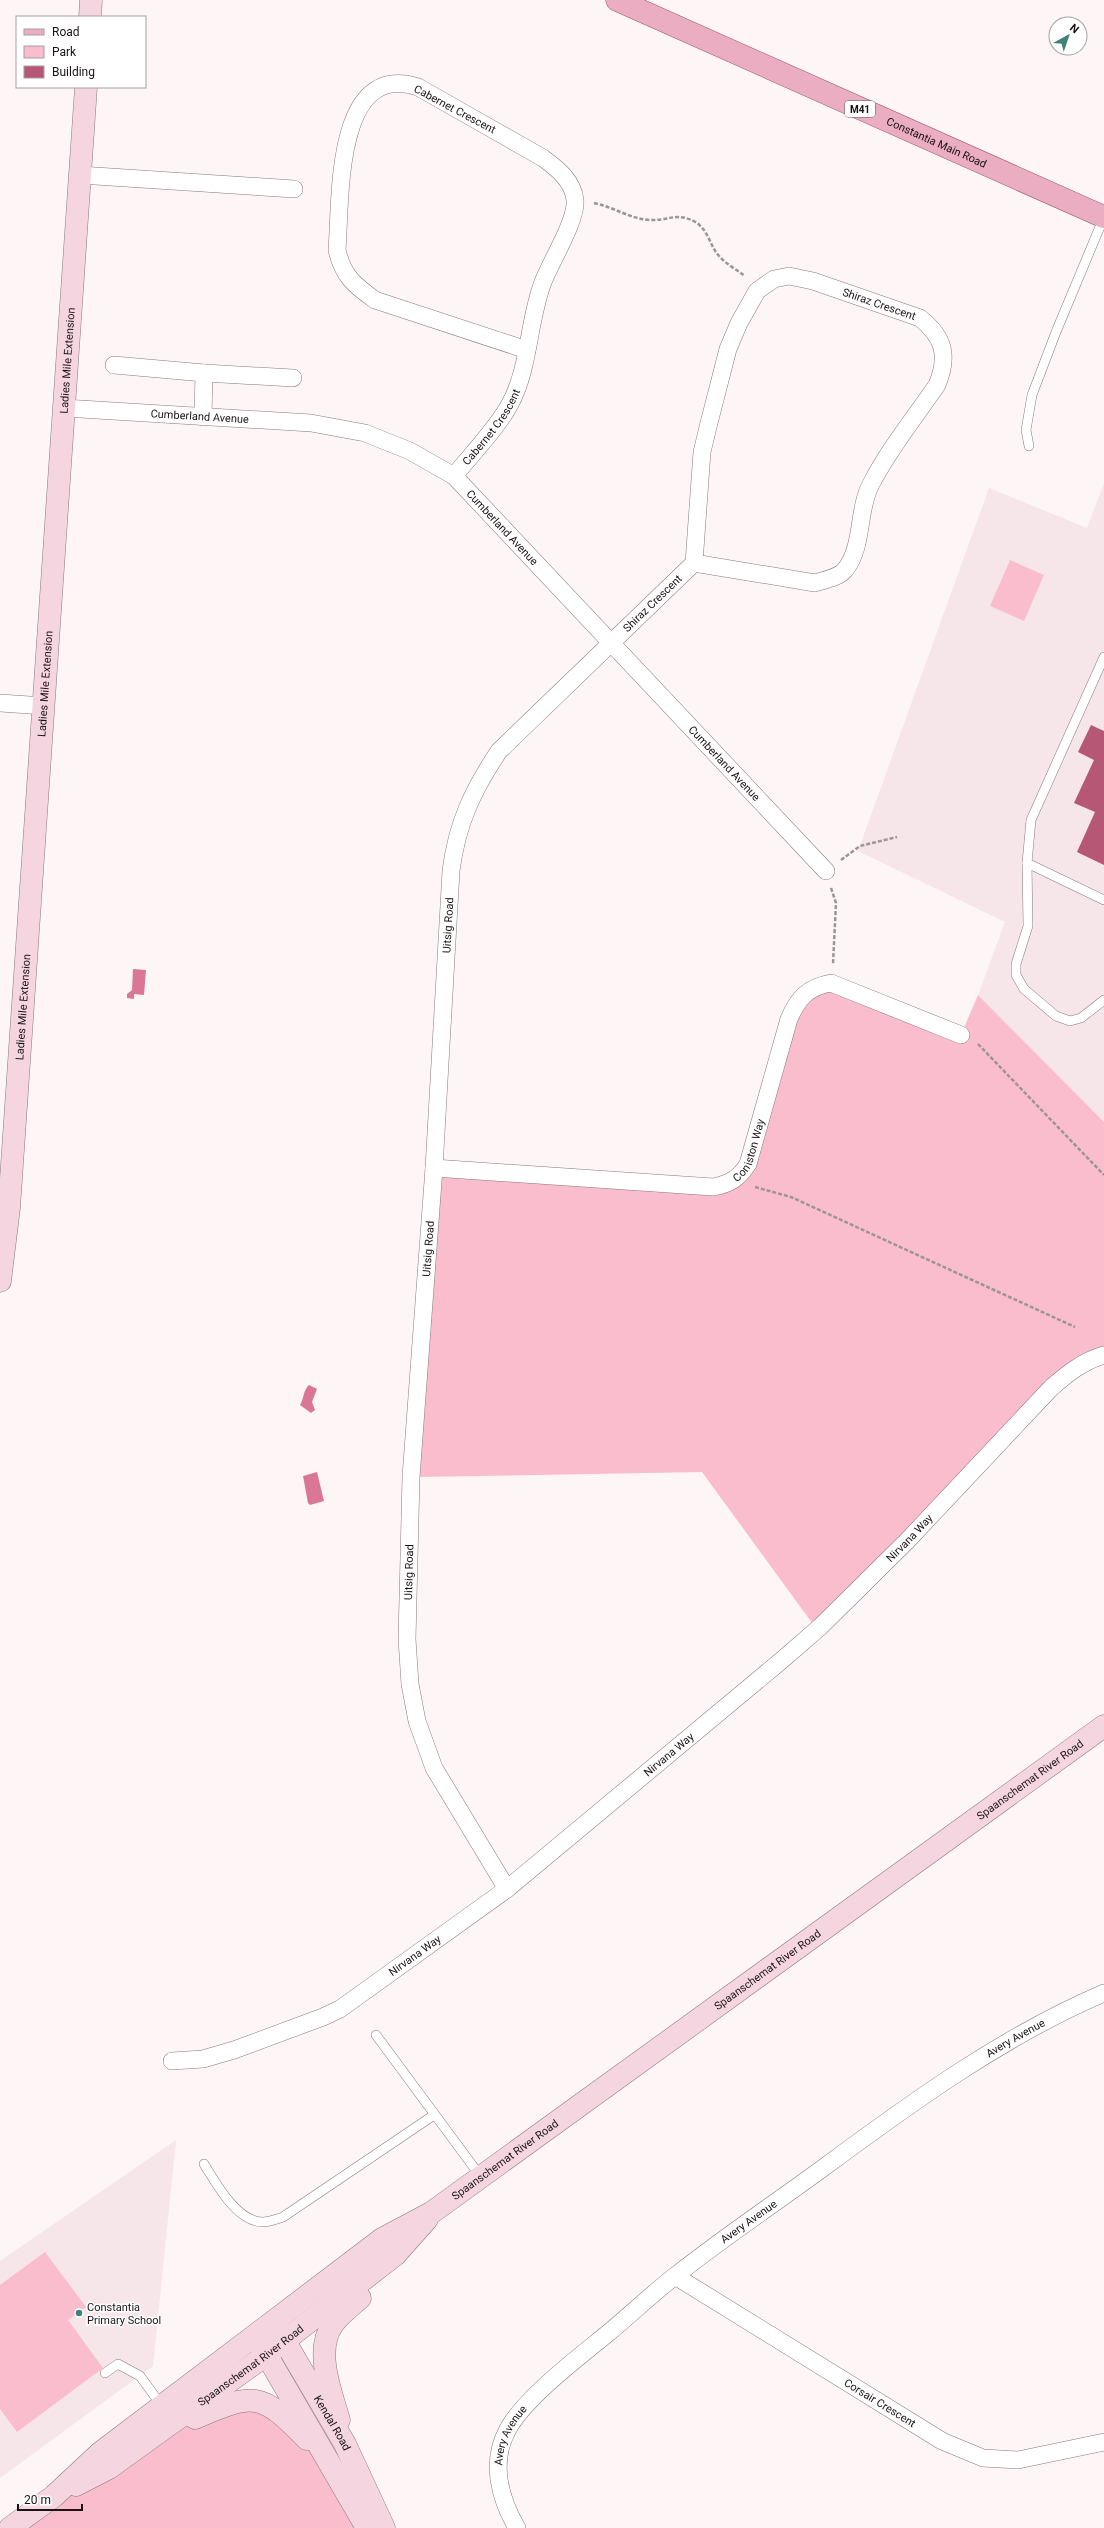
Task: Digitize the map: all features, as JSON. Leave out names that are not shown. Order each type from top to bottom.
[{"type":"main road","points":[[90,16],[91,0]]},
{"type":"main road","name":"Constantia Main Road","points":[[617,0],[1104,217]]},
{"type":"main road","name":"Ladies Mile Extension","points":[[0,1281],[9,1208],[86,88]]},
{"type":"main road","name":"Spaanschemat River Road","points":[[10,2528],[54,2496],[100,2453],[382,2239],[431,2213],[1104,1726]]},
{"type":"main road","name":"Spaanschemat River Road","points":[[54,2496],[109,2468],[166,2429],[266,2355],[395,2255],[431,2213]]},
{"type":"main road","points":[[346,2444],[329,2382],[324,2346],[333,2323],[377,2282],[395,2255]]},
{"type":"main road","name":"Kendal Road","points":[[273,2322],[346,2444],[384,2528]]},
{"type":"main road","name":"Kendal Road","points":[[255,2336],[367,2528]]},
{"type":"main road","points":[[166,2429],[222,2406],[243,2400],[256,2400],[276,2408],[332,2466]]},
{"type":"street","name":"Cabernet Crescent","points":[[454,476],[509,406],[518,389],[527,350],[542,284],[574,216],[575,200],[571,185],[559,170],[543,158],[418,87],[402,82],[387,83],[371,94],[356,111],[347,138],[343,165],[337,250],[341,266],[355,286],[375,300],[527,350]]},
{"type":"street","points":[[80,175],[294,189]]},
{"type":"street","name":"Shiraz Crescent","points":[[611,643],[694,563],[702,452],[728,349],[739,323],[757,291],[774,279],[789,276],[814,281],[920,318],[934,329],[941,344],[944,360],[942,372],[937,385],[871,484],[863,502],[854,555],[844,571],[830,579],[815,583],[694,563]]},
{"type":"street","points":[[114,365],[204,373],[293,378]]},
{"type":"street","points":[[203,417],[204,373]]},
{"type":"street","name":"Cumberland Avenue","points":[[64,408],[311,423],[364,433],[410,451],[454,476],[826,871]]},
{"type":"street","name":"Uitsig Road","points":[[507,1889],[434,1768],[418,1721],[410,1684],[407,1639],[411,1476],[434,1168],[450,871],[455,839],[465,811],[481,778],[500,751],[611,643]]},
{"type":"street","points":[[0,703],[44,706]]},
{"type":"street","points":[[831,983],[961,1035]]},
{"type":"street","name":"Coniston Way","points":[[434,1168],[713,1188],[734,1181],[742,1174],[748,1164],[789,1019],[795,1005],[806,992],[816,986],[831,983]]},
{"type":"street","name":"Nirvana Way","points":[[172,2062],[203,2059],[234,2050],[323,2017],[340,2009],[507,1889],[815,1631],[907,1541],[1051,1388],[1073,1370],[1093,1358],[1104,1355]]},
{"type":"street","name":"Avery Avenue","points":[[517,2528],[507,2510],[497,2465],[506,2432],[529,2403],[565,2369],[675,2276],[897,2114],[1008,2042],[1104,1993]]},
{"type":"street","name":"Corsair Crescent","points":[[675,2276],[942,2441],[983,2458],[1018,2460],[1104,2442]]},
{"type":"lane","points":[[1029,446],[1026,430],[1032,395],[1056,332],[1104,217]]},
{"type":"lane","points":[[1104,657],[1031,820],[1027,863],[1028,926],[1016,964],[1016,976],[1024,989],[1056,1016],[1070,1021],[1081,1018],[1104,1000]]},
{"type":"lane","points":[[1027,863],[1104,900]]},
{"type":"lane","points":[[376,2035],[481,2177]]},
{"type":"lane","points":[[204,2164],[223,2195],[240,2213],[261,2222],[284,2217],[434,2115]]},
{"type":"lane","points":[[105,2373],[118,2364],[140,2376],[162,2407]]},
{"type":"path","points":[[574,216],[594,203],[610,206],[631,217],[651,220],[681,216],[697,224],[710,236],[718,255],[747,277],[757,291]]},
{"type":"path","points":[[860,846],[898,837]]},
{"type":"path","points":[[826,871],[836,903],[831,983]]},
{"type":"path","points":[[961,1035],[972,1039],[994,1060],[1104,1175]]},
{"type":"path","points":[[734,1181],[791,1197],[1075,1327]]},
{"type":"shaded area","points":[[1104,483],[1104,1122],[978,995],[1005,922],[858,851],[989,488],[1087,528]]},
{"type":"shaded area","points":[[133,969],[146,970],[144,995],[134,994],[134,999],[127,998],[127,994],[132,990]]},
{"type":"shaded area","points":[[309,1385],[317,1389],[312,1402],[315,1410],[311,1413],[300,1405]]},
{"type":"shaded area","points":[[317,1472],[324,1501],[310,1505],[308,1503],[303,1476]]},
{"type":"shaded area","name":"Constantia Primary School","points":[[176,2140],[153,2366],[0,2478],[0,2261]]},
{"type":"green space","points":[[1010,560],[1044,575],[1024,621],[990,606]]},
{"type":"green space","points":[[816,986],[961,1035],[978,995],[1104,1122],[1104,1358],[1064,1379],[818,1631],[702,1472],[418,1477],[434,1168],[734,1181],[789,1019]]},
{"type":"green space","points":[[45,2252],[86,2307],[68,2320],[103,2368],[17,2432],[0,2409],[0,2285]]},
{"type":"green space","points":[[222,2406],[284,2416],[367,2528],[10,2528],[166,2429]]},
{"type":"building","points":[[1091,725],[1104,731],[1104,865],[1077,852],[1095,812],[1074,803],[1094,760],[1078,752]]},
{"type":"place","name":"Constantia Primary School","points":[[79,2313]]}]
